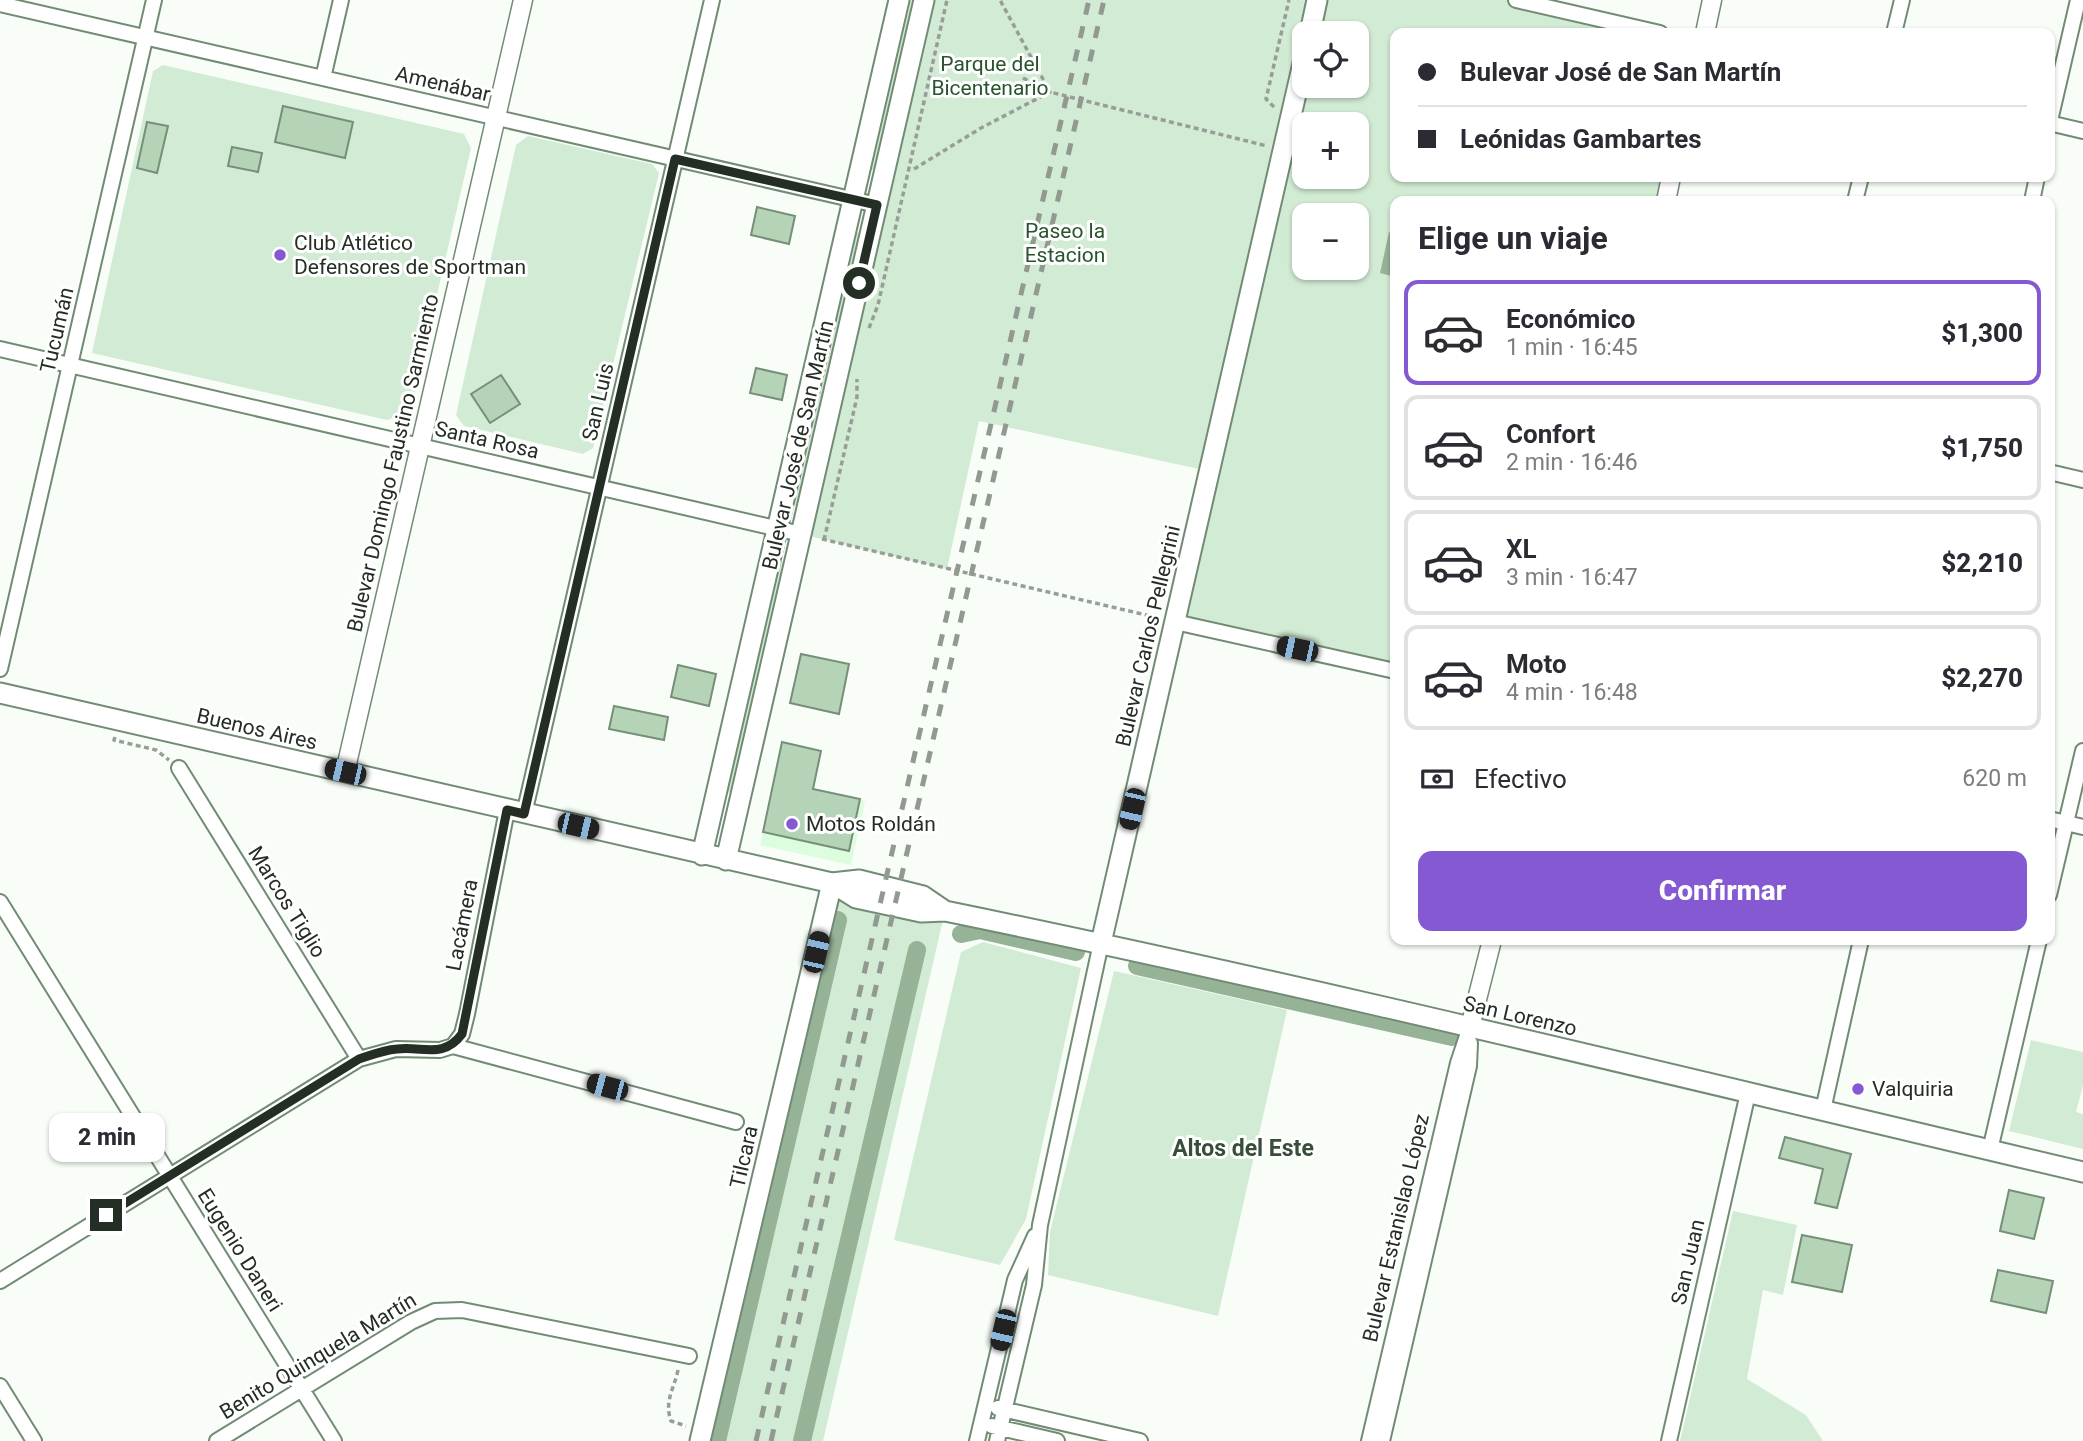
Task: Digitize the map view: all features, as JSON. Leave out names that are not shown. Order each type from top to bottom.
[{"type":"main road","name":"Bulevar José de San Martín","points":[[702,855],[899,0]]},
{"type":"main road","name":"Bulevar José de San Martín","points":[[726,860],[924,0]]},
{"type":"main road","points":[[1313,21],[1317,0]]},
{"type":"main road","name":"Bulevar Carlos Pellegrini","points":[[1101,943],[1295,98]]},
{"type":"main road","name":"Buenos Aires","points":[[0,693],[702,855],[832,883],[859,880],[897,898]]},
{"type":"main road","name":"Tilcara","points":[[701,1436],[832,883]]},
{"type":"main road","name":"San Lorenzo","points":[[897,898],[923,896],[945,911],[1101,943],[1470,1027],[2083,1172]]},
{"type":"street","name":"Tucumán","points":[[0,669],[155,0]]},
{"type":"street","points":[[323,78],[341,0]]},
{"type":"street","name":"Bulevar Domingo Faustino Sarmiento","points":[[345,772],[523,0]]},
{"type":"street","name":"San Luis","points":[[515,812],[600,487],[712,0]]},
{"type":"street","points":[[1518,0],[1638,28]]},
{"type":"street","points":[[1706,28],[1712,0]]},
{"type":"street","points":[[1895,28],[1902,0]]},
{"type":"street","points":[[2055,98],[2078,0]]},
{"type":"street","name":"Amenábar","points":[[0,4],[877,205]]},
{"type":"street","points":[[2055,125],[2083,131]]},
{"type":"street","name":"Santa Rosa","points":[[0,349],[801,534]]},
{"type":"street","points":[[2055,473],[2083,480]]},
{"type":"street","points":[[1175,622],[1390,670]]},
{"type":"street","points":[[2055,870],[2083,751]]},
{"type":"street","name":"Marcos Tiglio","points":[[179,768],[359,1059]]},
{"type":"street","name":"Lacámera","points":[[453,1046],[462,1034],[515,812]]},
{"type":"street","points":[[2055,820],[2083,827]]},
{"type":"street","name":"Eugenio Daneri","points":[[0,902],[334,1441]]},
{"type":"street","name":"Bulevar Carlos Pellegrini","points":[[999,1434],[1034,1285],[1040,1225],[1101,943]]},
{"type":"street","name":"Bulevar Estanislao López","points":[[1369,1441],[1458,1063],[1491,945]]},
{"type":"street","points":[[1823,1111],[1860,945]]},
{"type":"street","points":[[1990,1150],[2038,945]]},
{"type":"street","name":"Bulevar Estanislao López","points":[[1382,1441],[1469,1066],[1470,1027]]},
{"type":"street","points":[[0,1281],[359,1059],[396,1049],[440,1050],[453,1046],[736,1122]]},
{"type":"street","name":"San Juan","points":[[1669,1441],[1748,1093]]},
{"type":"street","name":"Bulevar Carlos Pellegrini","points":[[976,1441],[1015,1280],[1040,1225]]},
{"type":"street","points":[[1015,1280],[1034,1285]]},
{"type":"street","name":"Benito Quinquela Martín","points":[[217,1441],[411,1322],[435,1311],[462,1310],[690,1356]]},
{"type":"street","points":[[0,1386],[34,1441]]},
{"type":"street","points":[[985,1405],[1140,1441]]},
{"type":"street","points":[[981,1423],[999,1434],[1057,1441]]},
{"type":"path","points":[[865,335],[878,305],[947,0]]},
{"type":"path","points":[[1000,0],[1050,92]]},
{"type":"path","points":[[1289,0],[1266,99],[1290,120]]},
{"type":"path","points":[[1023,78],[1050,92],[1283,149]]},
{"type":"path","points":[[914,169],[981,128],[1050,92]]},
{"type":"path","points":[[824,540],[857,397],[857,372]]},
{"type":"path","points":[[801,534],[1175,622]]},
{"type":"path","points":[[118,720],[114,740],[156,750],[179,768]]},
{"type":"path","points":[[670,1353],[678,1368],[667,1410],[671,1421],[701,1436]]},
{"type":"shaded area","points":[[1389,232],[1390,276],[1380,273]]},
{"type":"shaded area","points":[[774,781],[865,801],[851,865],[760,845]]},
{"type":"green space","points":[[909,0],[914,0],[875,171],[870,169]]},
{"type":"green space","name":"Paseo la Estacion","points":[[924,0],[1516,0],[1638,28],[1390,28],[1390,182],[1670,182],[1667,196],[1390,196],[1390,670],[1175,622],[1208,471],[979,421],[947,569],[801,534]]},
{"type":"green space","name":"Club Atlético Defensores de Sportman","points":[[163,65],[464,134],[471,148],[410,412],[387,420],[92,353],[153,71]]},
{"type":"green space","points":[[528,136],[652,164],[659,173],[593,448],[583,454],[464,426],[456,415],[516,145]]},
{"type":"green space","points":[[856,232],[861,233],[798,506],[793,505]]},
{"type":"green space","points":[[780,561],[785,562],[732,793],[727,792]]},
{"type":"green space","points":[[832,883],[945,911],[823,1441],[700,1441]]},
{"type":"green space","points":[[983,942],[1081,968],[1026,1219],[1000,1265],[894,1240],[961,952]]},
{"type":"green space","points":[[1114,971],[1287,1010],[1218,1316],[1048,1275],[1050,1232]]},
{"type":"green space","points":[[2031,1040],[2083,1052],[2083,1085],[2076,1112],[2083,1114],[2083,1149],[2009,1131]]},
{"type":"green space","points":[[1733,1211],[1797,1225],[1783,1295],[1763,1290],[1747,1379],[1806,1415],[1823,1441],[1680,1441]]},
{"type":"building","points":[[283,106],[353,122],[345,158],[275,142]]},
{"type":"building","points":[[147,122],[168,126],[157,173],[137,168]]},
{"type":"building","points":[[232,147],[262,153],[258,172],[228,166]]},
{"type":"building","points":[[757,207],[795,216],[789,244],[751,235]]},
{"type":"building","points":[[756,368],[787,375],[782,400],[750,393]]},
{"type":"building","points":[[501,375],[520,404],[490,423],[471,394]]},
{"type":"building","points":[[801,654],[849,664],[839,714],[790,703]]},
{"type":"building","points":[[678,665],[716,674],[709,706],[671,697]]},
{"type":"building","points":[[614,706],[668,717],[664,740],[609,729]]},
{"type":"building","points":[[782,742],[821,751],[813,789],[860,799],[849,851],[763,832]]},
{"type":"building","points":[[1785,1137],[1851,1154],[1837,1208],[1815,1203],[1823,1169],[1779,1158]]},
{"type":"building","points":[[2009,1190],[2044,1198],[2034,1239],[2000,1231]]},
{"type":"building","points":[[1802,1235],[1852,1245],[1842,1292],[1792,1282]]},
{"type":"building","points":[[1998,1270],[2053,1281],[2046,1313],[1991,1301]]},
{"type":"waterway","points":[[717,1441],[838,920]]},
{"type":"waterway","points":[[961,934],[980,930],[1076,952]]},
{"type":"waterway","points":[[802,1441],[917,950]]},
{"type":"waterway","points":[[1137,966],[1452,1037]]},
{"type":"railway","points":[[756,1441],[1089,0]]},
{"type":"railway","points":[[771,1441],[1104,0]]},
{"type":"place","name":"Club Atlético Defensores de Sportman","points":[[280,255]]},
{"type":"place","name":"Motos Roldán","points":[[792,824]]},
{"type":"place","name":"Valquiria","points":[[1858,1089]]},
{"type":"district","name":"Altos del Este","points":[[1243,1148]]},
{"type":"route","points":[[106,1215],[359,1059],[396,1049],[440,1050],[453,1046],[462,1034],[507,810],[524,814],[675,159],[877,205],[859,283]]},
{"type":"park label","name":"Parque del Bicentenario","points":[[990,76]]}]
